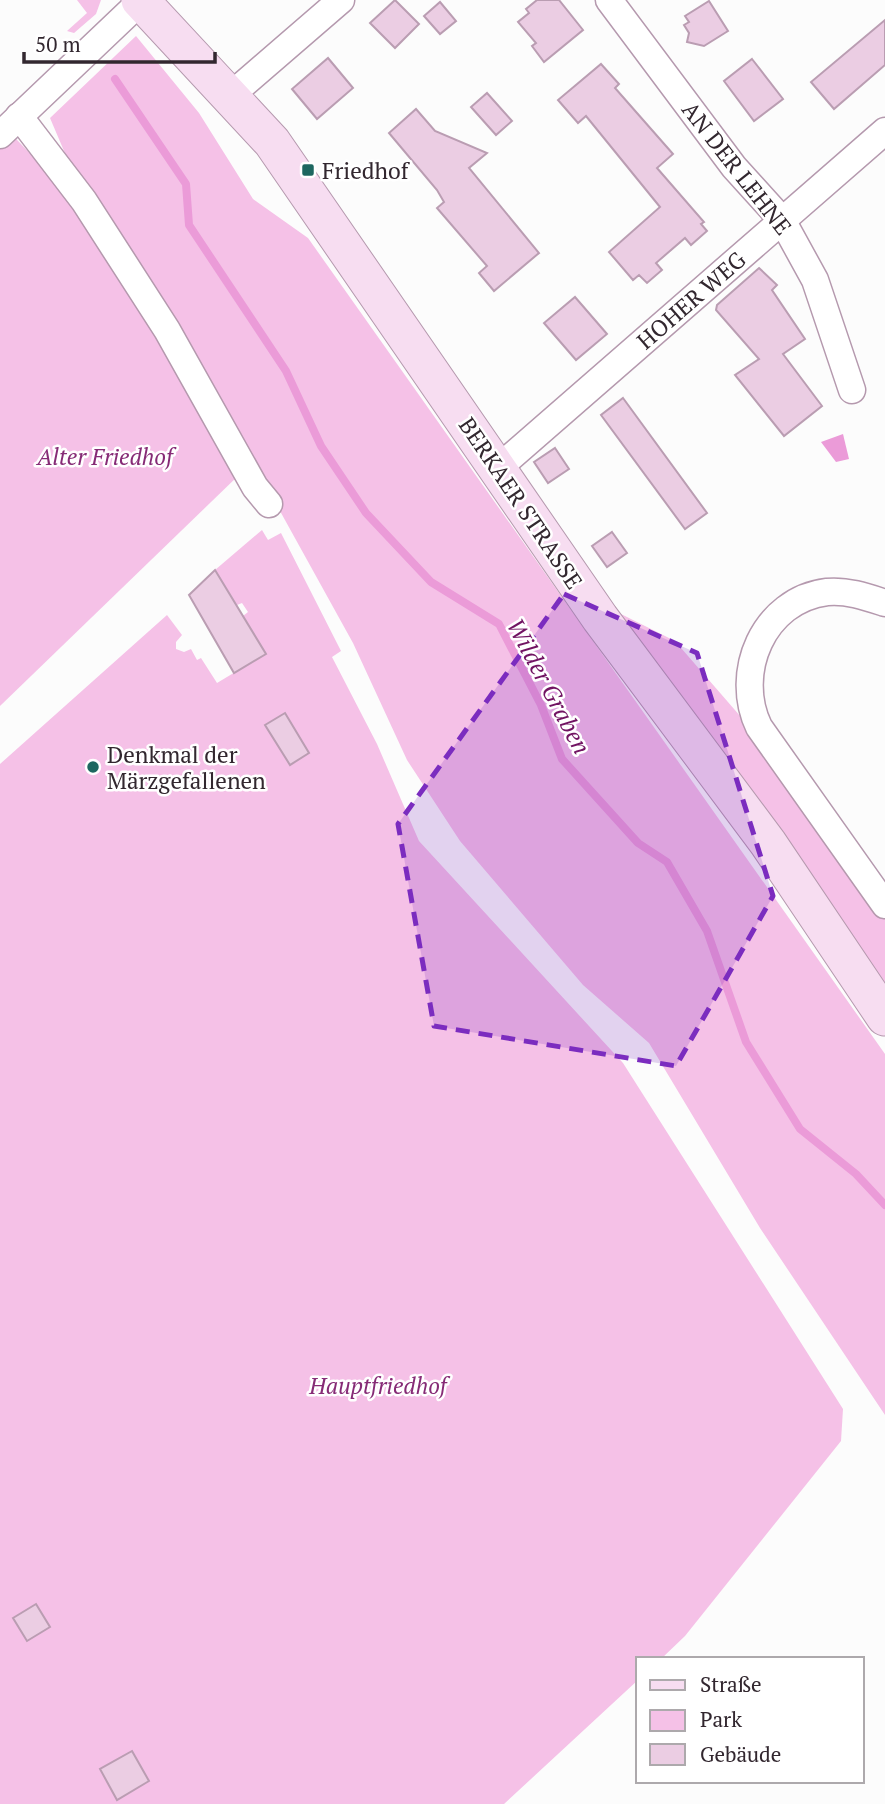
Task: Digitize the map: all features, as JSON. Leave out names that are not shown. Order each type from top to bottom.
[{"type":"main road","name":"BERKAER STRASSE","points":[[141,1],[231,94],[272,142],[600,618],[768,843],[885,1017]]},
{"type":"street","points":[[231,94],[341,0]]},
{"type":"street","name":"AN DER LEHNE","points":[[609,0],[734,167],[782,220],[816,280],[852,390]]},
{"type":"street","name":"BERKAER STRASSE","points":[[0,135],[141,1]]},
{"type":"street","points":[[19,116],[99,225],[167,330],[255,487],[268,505]]},
{"type":"street","name":"HOHER WEG","points":[[497,469],[885,131]]},
{"type":"street","points":[[885,603],[847,592],[827,592],[787,608],[770,625],[756,646],[749,669],[749,698],[760,727],[885,905]]},
{"type":"highlighted area","points":[[564,594],[697,653],[773,896],[676,1066],[434,1026],[398,824]]},
{"type":"green space","points":[[77,0],[101,0],[96,14],[74,33],[67,31],[87,13]]},
{"type":"green space","points":[[136,36],[199,113],[253,199],[308,238],[885,1054],[885,1415],[760,1228],[649,1043],[583,985],[460,841],[407,760],[353,643],[275,502],[67,158],[50,118]]},
{"type":"green space","name":"Alter Friedhof","points":[[0,122],[79,205],[240,474],[0,706]]},
{"type":"green space","name":"Hauptfriedhof","points":[[262,530],[268,540],[281,533],[341,651],[332,657],[377,744],[419,841],[623,1063],[843,1409],[841,1441],[685,1636],[663,1657],[636,1657],[636,1682],[504,1804],[0,1804],[0,764],[167,615],[182,635],[176,642],[176,649],[184,652],[191,649],[197,660],[201,658],[217,683],[265,654],[243,616],[248,612],[242,603],[237,605],[215,570]]},
{"type":"green space","points":[[619,613],[675,641],[754,732],[885,918],[885,990],[664,672]]},
{"type":"shaded area","points":[[843,434],[849,459],[836,462],[821,442]]},
{"type":"building","points":[[395,0],[419,24],[395,48],[370,23]]},
{"type":"building","points":[[537,0],[559,0],[583,30],[544,62],[532,46],[536,43],[518,22],[529,13],[526,9]]},
{"type":"building","points":[[709,1],[728,31],[704,46],[687,42],[689,33],[684,25],[689,22],[685,16]]},
{"type":"building","points":[[440,2],[456,21],[440,34],[424,16]]},
{"type":"building","points":[[885,20],[885,65],[834,109],[811,82]]},
{"type":"building","points":[[328,58],[353,88],[317,119],[292,89]]},
{"type":"building","points":[[752,59],[783,99],[754,121],[724,81]]},
{"type":"building","points":[[601,64],[619,84],[615,88],[673,154],[657,168],[704,222],[701,224],[707,231],[691,245],[685,238],[656,263],[662,270],[647,283],[639,275],[633,280],[609,252],[660,207],[586,116],[578,123],[558,100]]},
{"type":"building","points":[[487,93],[512,121],[496,135],[471,107]]},
{"type":"building","points":[[416,109],[435,131],[487,153],[469,168],[539,253],[494,291],[479,273],[487,266],[437,208],[444,202],[437,190],[389,133]]},
{"type":"building","points":[[759,268],[777,285],[772,290],[805,339],[783,354],[822,406],[784,436],[735,375],[759,359],[716,310],[717,305]]},
{"type":"building","points":[[575,297],[607,334],[576,360],[544,323]]},
{"type":"building","points":[[623,398],[707,513],[685,529],[601,415]]},
{"type":"building","points":[[555,448],[569,469],[548,483],[534,462]]},
{"type":"building","points":[[612,532],[627,553],[607,567],[592,546]]},
{"type":"building","points":[[215,570],[266,654],[234,673],[189,595]]},
{"type":"building","points":[[285,713],[309,753],[290,765],[265,725]]},
{"type":"building","points":[[36,1604],[50,1627],[27,1641],[13,1618]]},
{"type":"building","points":[[132,1751],[149,1781],[117,1800],[100,1769]]},
{"type":"waterway","name":"Wilder Graben","points":[[115,79],[186,184],[189,225],[286,371],[321,446],[366,513],[431,582],[499,624],[541,705],[562,759],[638,843],[667,862],[707,931],[746,1042],[800,1129],[856,1174],[885,1205]]},
{"type":"place","name":"Friedhof","points":[[308,170]]},
{"type":"place","name":"Denkmal der Märzgefallenen","points":[[93,767]]}]
